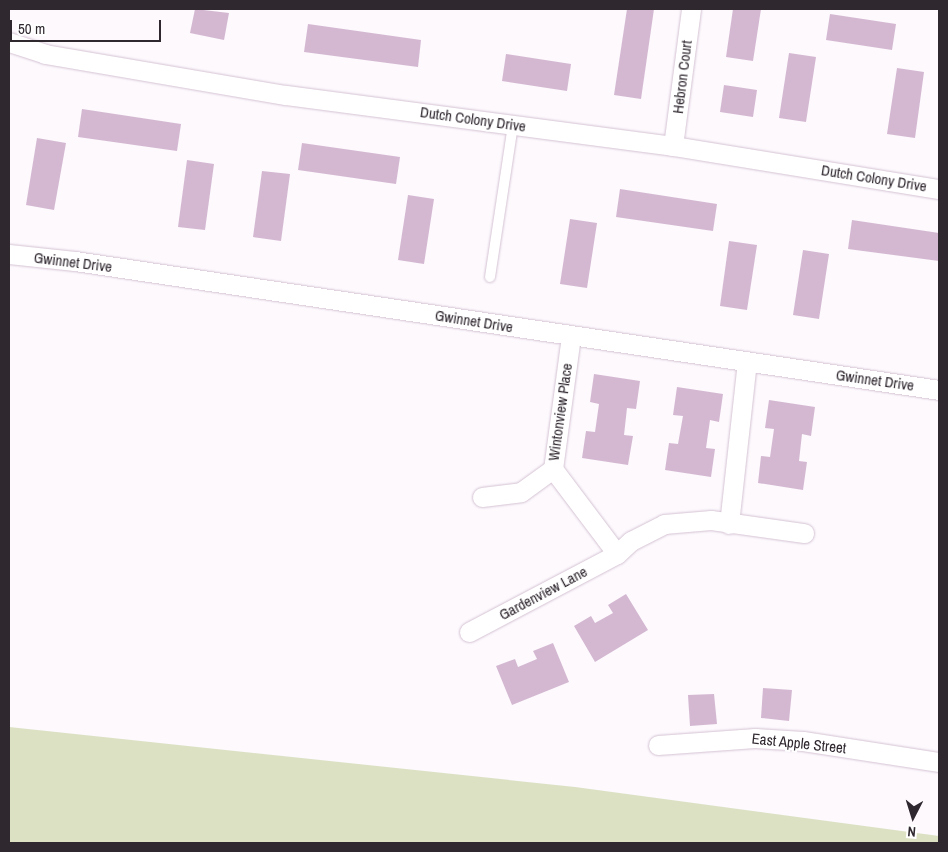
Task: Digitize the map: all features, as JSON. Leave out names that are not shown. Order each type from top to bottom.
[{"type":"street","name":"Hebron Court","points":[[673,146],[691,9]]},
{"type":"street","name":"Dutch Colony Drive","points":[[9,42],[45,54],[266,91],[673,146],[939,189]]},
{"type":"street","name":"Gwinnet Drive","points":[[9,254],[85,262],[939,390]]},
{"type":"street","name":"Wintonview Place","points":[[482,496],[521,492],[553,469],[571,336]]},
{"type":"street","points":[[729,524],[747,362]]},
{"type":"street","points":[[553,469],[617,554]]},
{"type":"street","name":"Gardenview Lane","points":[[469,632],[617,554],[631,541],[664,524],[692,519],[804,533]]},
{"type":"street","name":"East Apple Street","points":[[658,745],[755,738],[802,741],[939,762]]},
{"type":"lane","points":[[490,277],[513,124]]},
{"type":"green space","points":[[9,727],[575,787],[939,836],[939,843],[9,843]]},
{"type":"building","points":[[195,9],[229,13],[224,40],[190,33]]},
{"type":"building","points":[[627,9],[654,9],[641,99],[614,95]]},
{"type":"building","points":[[733,9],[761,9],[753,61],[726,57]]},
{"type":"building","points":[[830,14],[896,24],[892,50],[826,40]]},
{"type":"building","points":[[308,24],[421,40],[418,67],[304,52]]},
{"type":"building","points":[[789,53],[816,57],[806,122],[779,118]]},
{"type":"building","points":[[506,54],[571,64],[567,91],[502,81]]},
{"type":"building","points":[[897,68],[924,72],[915,138],[887,134]]},
{"type":"building","points":[[724,85],[757,90],[753,117],[720,112]]},
{"type":"building","points":[[82,109],[181,124],[177,151],[78,137]]},
{"type":"building","points":[[37,138],[66,143],[54,210],[26,205]]},
{"type":"building","points":[[302,143],[400,157],[396,184],[298,170]]},
{"type":"building","points":[[187,160],[214,164],[205,230],[178,227]]},
{"type":"building","points":[[262,171],[290,174],[281,241],[253,237]]},
{"type":"building","points":[[620,189],[717,204],[713,231],[616,217]]},
{"type":"building","points":[[408,195],[434,199],[424,264],[398,260]]},
{"type":"building","points":[[570,219],[597,223],[587,288],[560,284]]},
{"type":"building","points":[[852,220],[939,233],[939,261],[848,249]]},
{"type":"building","points":[[729,241],[757,245],[747,310],[720,306]]},
{"type":"building","points":[[803,250],[829,254],[819,319],[793,315]]},
{"type":"building","points":[[594,374],[640,381],[636,409],[627,408],[624,435],[633,436],[628,465],[582,458],[586,431],[595,432],[599,404],[590,402]]},
{"type":"building","points":[[677,387],[723,394],[719,422],[710,420],[706,448],[715,449],[711,477],[665,470],[669,443],[678,444],[683,416],[673,415]]},
{"type":"building","points":[[769,400],[815,407],[811,436],[802,434],[799,461],[807,462],[803,490],[758,483],[761,456],[770,457],[774,429],[765,428]]},
{"type":"building","points":[[626,594],[648,630],[595,662],[574,626],[591,616],[595,623],[613,613],[608,605]]},
{"type":"building","points":[[553,643],[569,682],[512,705],[496,666],[515,659],[518,667],[537,659],[533,651]]},
{"type":"building","points":[[763,688],[792,690],[789,721],[761,718]]},
{"type":"building","points":[[714,694],[717,724],[690,726],[688,695]]}]
